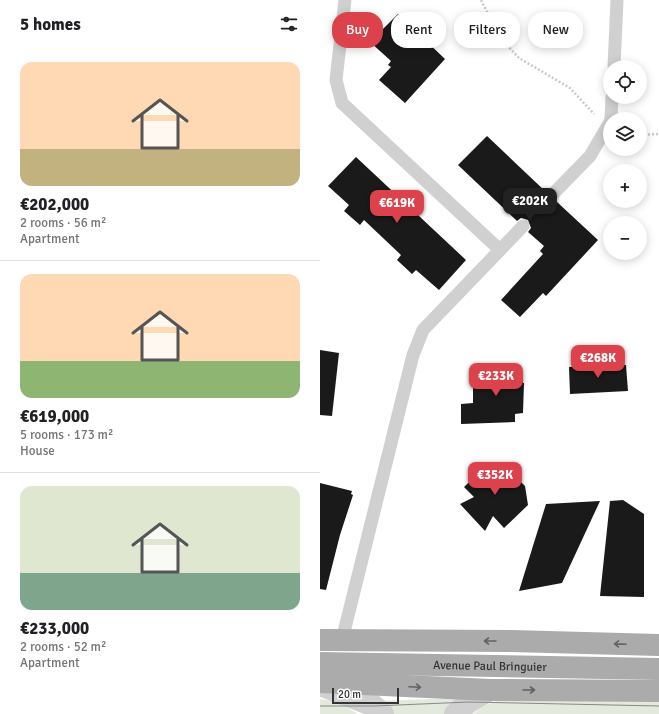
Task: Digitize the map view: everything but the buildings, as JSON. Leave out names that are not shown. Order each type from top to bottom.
[{"type":"main road","points":[[320,640],[511,641],[659,645]]},
{"type":"main road","name":"Avenue Paul Bringuier","points":[[320,663],[659,669]]},
{"type":"main road","name":"Avenue Paul Bringuier","points":[[320,682],[490,690],[659,691]]},
{"type":"street","points":[[320,685],[374,706],[383,714]]},
{"type":"street","points":[[455,714],[469,702],[490,690]]},
{"type":"lane","points":[[345,0],[336,80],[342,103],[500,250]]},
{"type":"lane","points":[[614,60],[617,0]]},
{"type":"lane","points":[[551,196],[590,156],[603,133]]},
{"type":"lane","points":[[342,640],[411,366],[424,330],[522,226]]},
{"type":"path","points":[[481,0],[501,39],[519,58],[570,88],[603,118]]},
{"type":"path","points":[[647,135],[659,134]]},
{"type":"shaded area","points":[[659,697],[659,714],[473,714],[482,707],[501,699]]},
{"type":"shaded area","points":[[467,698],[448,714],[392,714],[374,701]]},
{"type":"shaded area","points":[[320,699],[336,701],[358,714],[320,714]]},
{"type":"tram line","points":[[320,706],[374,706],[469,702],[659,706]]}]
